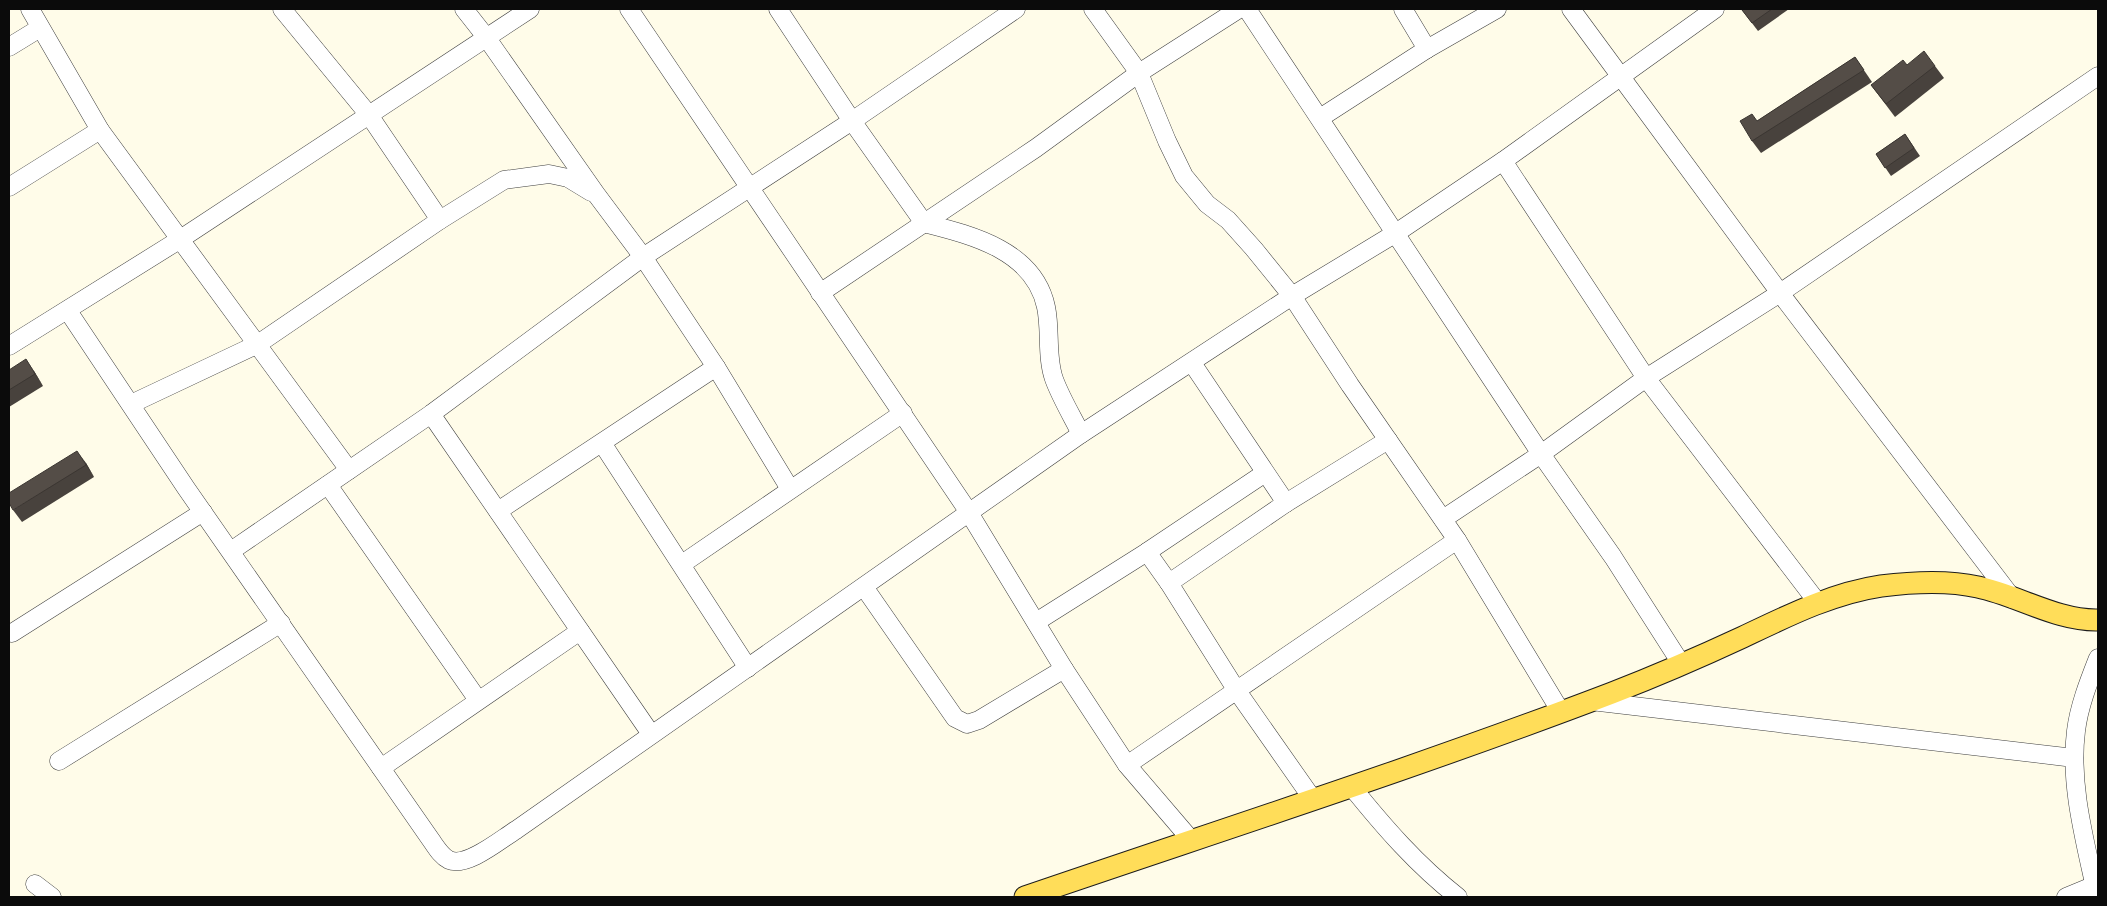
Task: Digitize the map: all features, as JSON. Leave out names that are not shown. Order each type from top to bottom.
[{"type":"main road","points":[[1025,897],[1192,841],[1561,712],[1682,665],[1818,603],[1870,588],[1912,582],[1946,583],[1978,587],[2062,613],[2098,620]]},
{"type":"street","points":[[30,9],[100,130],[349,470]]},
{"type":"street","points":[[282,9],[369,116],[440,220]]},
{"type":"street","points":[[464,9],[643,257],[716,367],[790,489]]},
{"type":"street","points":[[9,346],[68,311],[179,240],[530,9]]},
{"type":"street","points":[[629,9],[749,189],[903,413],[968,512],[1126,765],[1192,841]]},
{"type":"street","points":[[780,9],[852,121],[924,223],[970,235],[993,244],[1017,261],[1030,274],[1040,291],[1046,307],[1047,340],[1054,378],[1081,434]]},
{"type":"street","points":[[231,551],[431,414],[643,257],[852,121],[1016,9]]},
{"type":"street","points":[[1093,9],[1139,73],[1167,141],[1184,176],[1197,194],[1228,220],[1292,296],[1457,540],[1561,712]]},
{"type":"street","points":[[820,292],[1036,148],[1139,73],[1238,9]]},
{"type":"street","points":[[1247,9],[1540,454],[1613,557],[1682,665]]},
{"type":"street","points":[[1403,9],[1427,49]]},
{"type":"street","points":[[1320,118],[1427,49],[1497,9]]},
{"type":"street","points":[[1570,9],[1780,292],[2013,599]]},
{"type":"street","points":[[68,311],[203,512],[441,854],[450,860],[462,861],[473,857],[516,830],[1081,434],[1292,296],[1396,233],[1503,161],[1715,9]]},
{"type":"street","points":[[9,47],[40,28]]},
{"type":"street","points":[[1443,519],[1540,454],[1646,378],[1780,292],[2098,76]]},
{"type":"street","points":[[9,187],[100,130]]},
{"type":"street","points":[[1503,161],[1646,378],[1818,603]]},
{"type":"street","points":[[131,404],[258,344],[440,220],[504,180],[528,175],[548,174],[568,178],[596,194]]},
{"type":"street","points":[[1192,363],[1286,503]]},
{"type":"street","points":[[498,511],[716,367]]},
{"type":"street","points":[[682,564],[903,413]]},
{"type":"street","points":[[431,414],[651,734]]},
{"type":"street","points":[[1170,582],[1286,503],[1388,440]]},
{"type":"street","points":[[602,443],[748,668]]},
{"type":"street","points":[[1036,622],[1147,552],[1265,473]]},
{"type":"street","points":[[328,485],[478,700]]},
{"type":"street","points":[[12,633],[203,512]]},
{"type":"street","points":[[1126,765],[1457,540]]},
{"type":"street","points":[[1147,552],[1170,582],[1237,690],[1312,798]]},
{"type":"street","points":[[864,587],[955,718],[967,724],[979,720],[1064,668]]},
{"type":"street","points":[[59,761],[281,623]]},
{"type":"street","points":[[381,768],[580,630]]},
{"type":"street","points":[[2066,897],[2096,891],[2084,834],[2074,758],[2076,730],[2081,706],[2098,658]]},
{"type":"street","points":[[1591,701],[2074,758]]},
{"type":"street","points":[[1351,786],[1428,874],[1458,897]]},
{"type":"street","points":[[35,884],[52,897]]},
{"type":"building","points":[[1772,9],[1752,23],[1742,10]]},
{"type":"building","points":[[1924,51],[1935,66],[1886,104],[1871,85],[1903,60],[1907,65]]},
{"type":"building","points":[[1855,57],[1864,70],[1752,141],[1740,121],[1752,114],[1757,121]]},
{"type":"building","points":[[1905,134],[1914,148],[1885,168],[1876,154]]},
{"type":"building","points":[[26,359],[35,374],[9,390],[9,370]]},
{"type":"building","points":[[77,451],[86,465],[13,510],[9,503],[9,493]]}]
